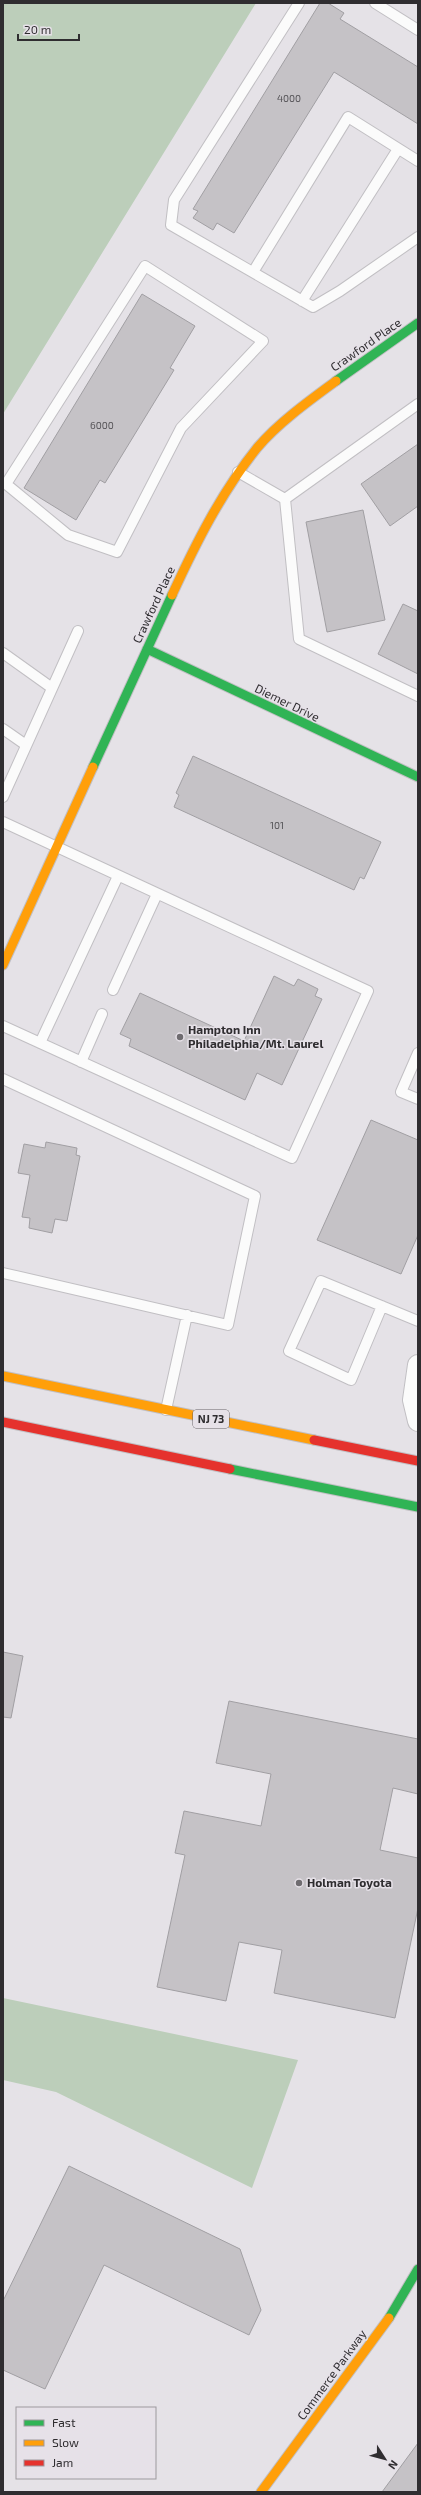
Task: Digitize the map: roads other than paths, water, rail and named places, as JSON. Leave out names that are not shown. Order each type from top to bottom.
[{"type":"main road","name":"Crawford Place","points":[[3,965],[190,556],[220,499],[238,472],[258,447],[308,401],[418,323]]},
{"type":"main road","name":"Diemer Drive","points":[[147,649],[418,777]]},
{"type":"main road","name":"NJ 73","points":[[3,1376],[418,1461]]},
{"type":"main road","points":[[3,1422],[418,1507]]},
{"type":"main road","name":"Commerce Parkway","points":[[261,2492],[390,2316],[418,2269]]},
{"type":"street","points":[[418,1365],[413,1400],[418,1421]]},
{"type":"lane","points":[[299,3],[174,200],[171,225],[312,306],[340,291],[418,237]]},
{"type":"lane","points":[[375,3],[418,30]]},
{"type":"lane","points":[[252,272],[348,117],[418,161]]},
{"type":"lane","points":[[302,301],[398,149]]},
{"type":"lane","points":[[145,266],[263,341],[181,428],[117,552],[68,535],[6,484],[145,266]]},
{"type":"lane","points":[[285,500],[418,404]]},
{"type":"lane","points":[[238,472],[285,500]]},
{"type":"lane","points":[[285,500],[299,639],[418,696]]},
{"type":"lane","points":[[3,797],[78,631]]},
{"type":"lane","points":[[3,653],[52,688]]},
{"type":"lane","points":[[3,729],[26,745]]},
{"type":"lane","points":[[3,822],[368,991],[292,1158],[3,1026]]},
{"type":"lane","points":[[40,1043],[118,876]]},
{"type":"lane","points":[[113,990],[157,894]]},
{"type":"lane","points":[[81,1062],[102,1014]]},
{"type":"lane","points":[[418,1053],[401,1092],[418,1099]]},
{"type":"lane","points":[[3,1079],[255,1196],[228,1325],[3,1273]]},
{"type":"lane","points":[[382,1306],[351,1380],[289,1351],[320,1281],[382,1306],[418,1321]]},
{"type":"lane","points":[[166,1410],[187,1315]]},
{"type":"place","name":"Hampton Inn Philadelphia/Mt. Laurel","points":[[180,1037]]},
{"type":"place","name":"Holman Toyota","points":[[299,1883]]}]
